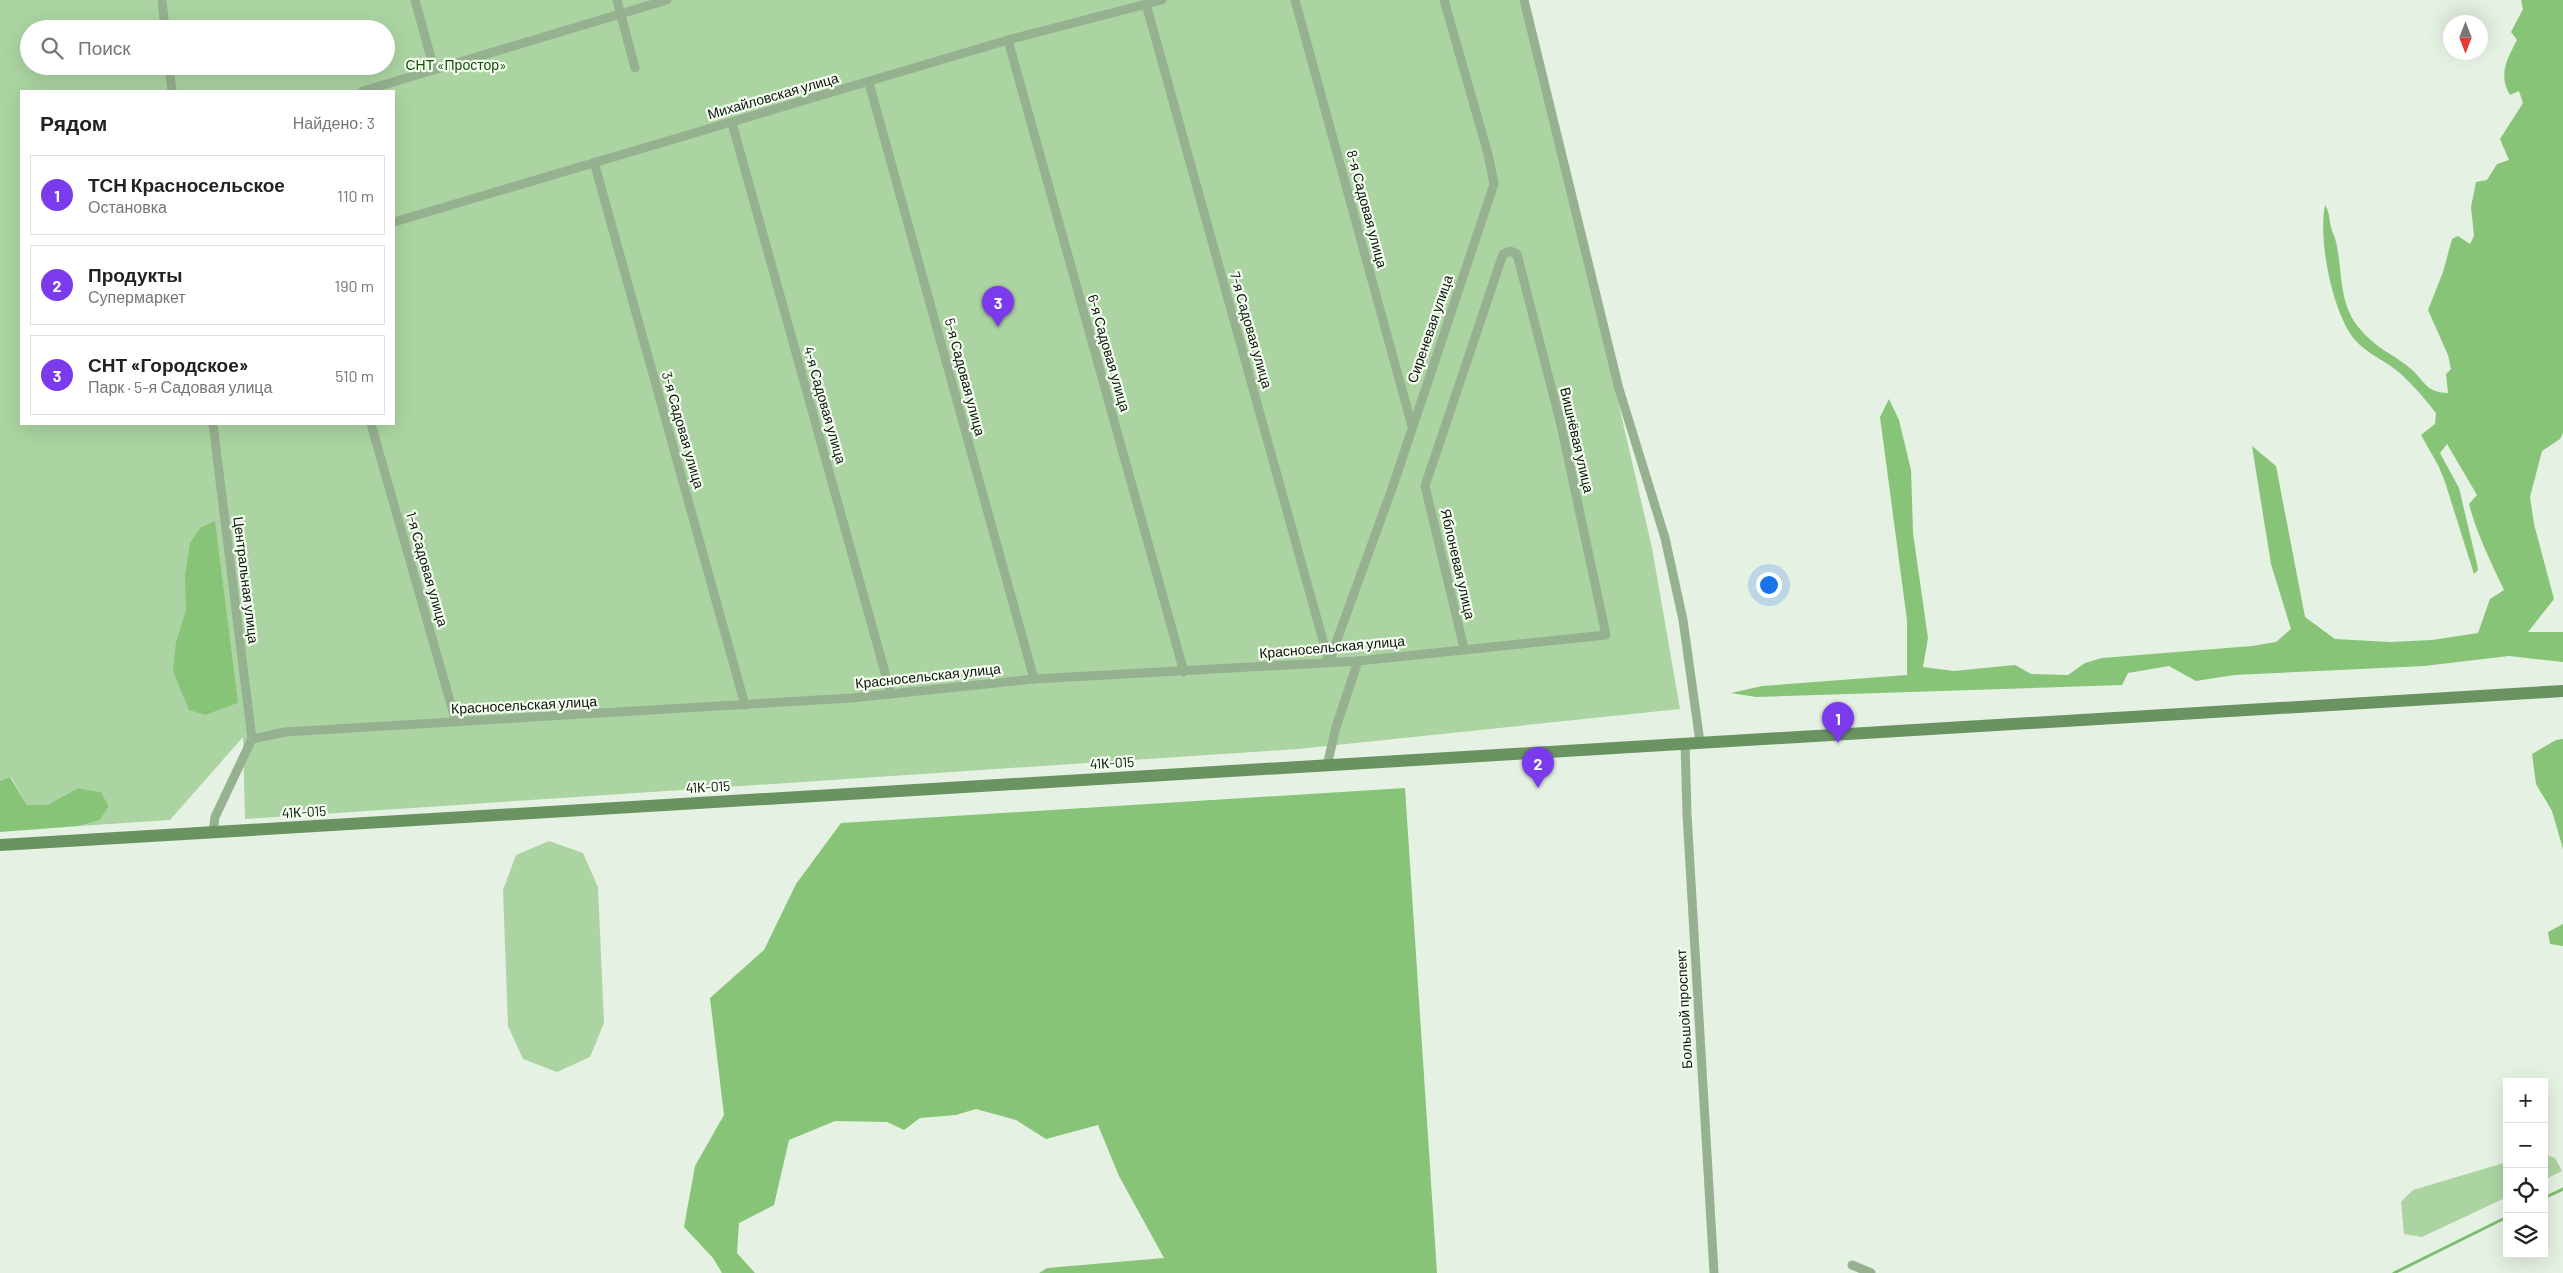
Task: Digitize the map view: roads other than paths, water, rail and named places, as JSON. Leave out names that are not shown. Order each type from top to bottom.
[{"type":"main road","name":"41К-015","points":[[0,844],[2563,691]]},
{"type":"street","points":[[162,0],[164,20]]},
{"type":"street","points":[[415,0],[434,69]]},
{"type":"street","points":[[618,0],[635,68]]},
{"type":"street","points":[[366,90],[667,0]]},
{"type":"street","name":"Михайловская улица","points":[[395,222],[1008,40],[1162,0]]},
{"type":"street","name":"8-я Садовая улица","points":[[1295,0],[1412,426]]},
{"type":"street","name":"Сиреневая улица","points":[[1329,662],[1494,184],[1488,154],[1444,0]]},
{"type":"street","points":[[1524,0],[1619,389],[1665,538],[1683,620],[1700,742]]},
{"type":"street","name":"7-я Садовая улица","points":[[1146,4],[1329,662]]},
{"type":"street","name":"6-я Садовая улица","points":[[1008,40],[1184,672]]},
{"type":"street","points":[[170,75],[172,90]]},
{"type":"street","name":"5-я Садовая улица","points":[[869,82],[1034,679]]},
{"type":"street","name":"4-я Садовая улица","points":[[732,123],[891,694]]},
{"type":"street","name":"3-я Садовая улица","points":[[594,162],[745,705]]},
{"type":"street","name":"Вишнёвая улица","points":[[1425,486],[1503,254],[1510,251],[1517,254],[1561,426],[1606,634]]},
{"type":"street","name":"Центральная улица","points":[[213,425],[252,740]]},
{"type":"street","name":"1-я Садовая улица","points":[[371,425],[456,722]]},
{"type":"street","name":"Яблоневая улица","points":[[1425,486],[1464,648]]},
{"type":"street","name":"Красносельская улица","points":[[252,740],[285,732],[745,705],[891,694],[1034,679],[1358,661],[1606,634]]},
{"type":"street","points":[[1327,766],[1336,727],[1358,661]]},
{"type":"street","points":[[213,832],[216,817],[252,740]]},
{"type":"street","name":"Большой проспект","points":[[1685,743],[1687,814],[1714,1273]]},
{"type":"street","points":[[1852,1265],[1871,1273]]},
{"type":"waterway","points":[[2548,1196],[2563,1189]]},
{"type":"waterway","points":[[2394,1273],[2503,1219]]},
{"type":"place","name":"СНТ «Городское»","points":[[998,327]]},
{"type":"place","name":"ТСН Красносельское","points":[[1838,743]]},
{"type":"place","name":"Продукты","points":[[1538,788]]},
{"type":"park label","name":"СНТ «Простор»","points":[[456,65]]}]
